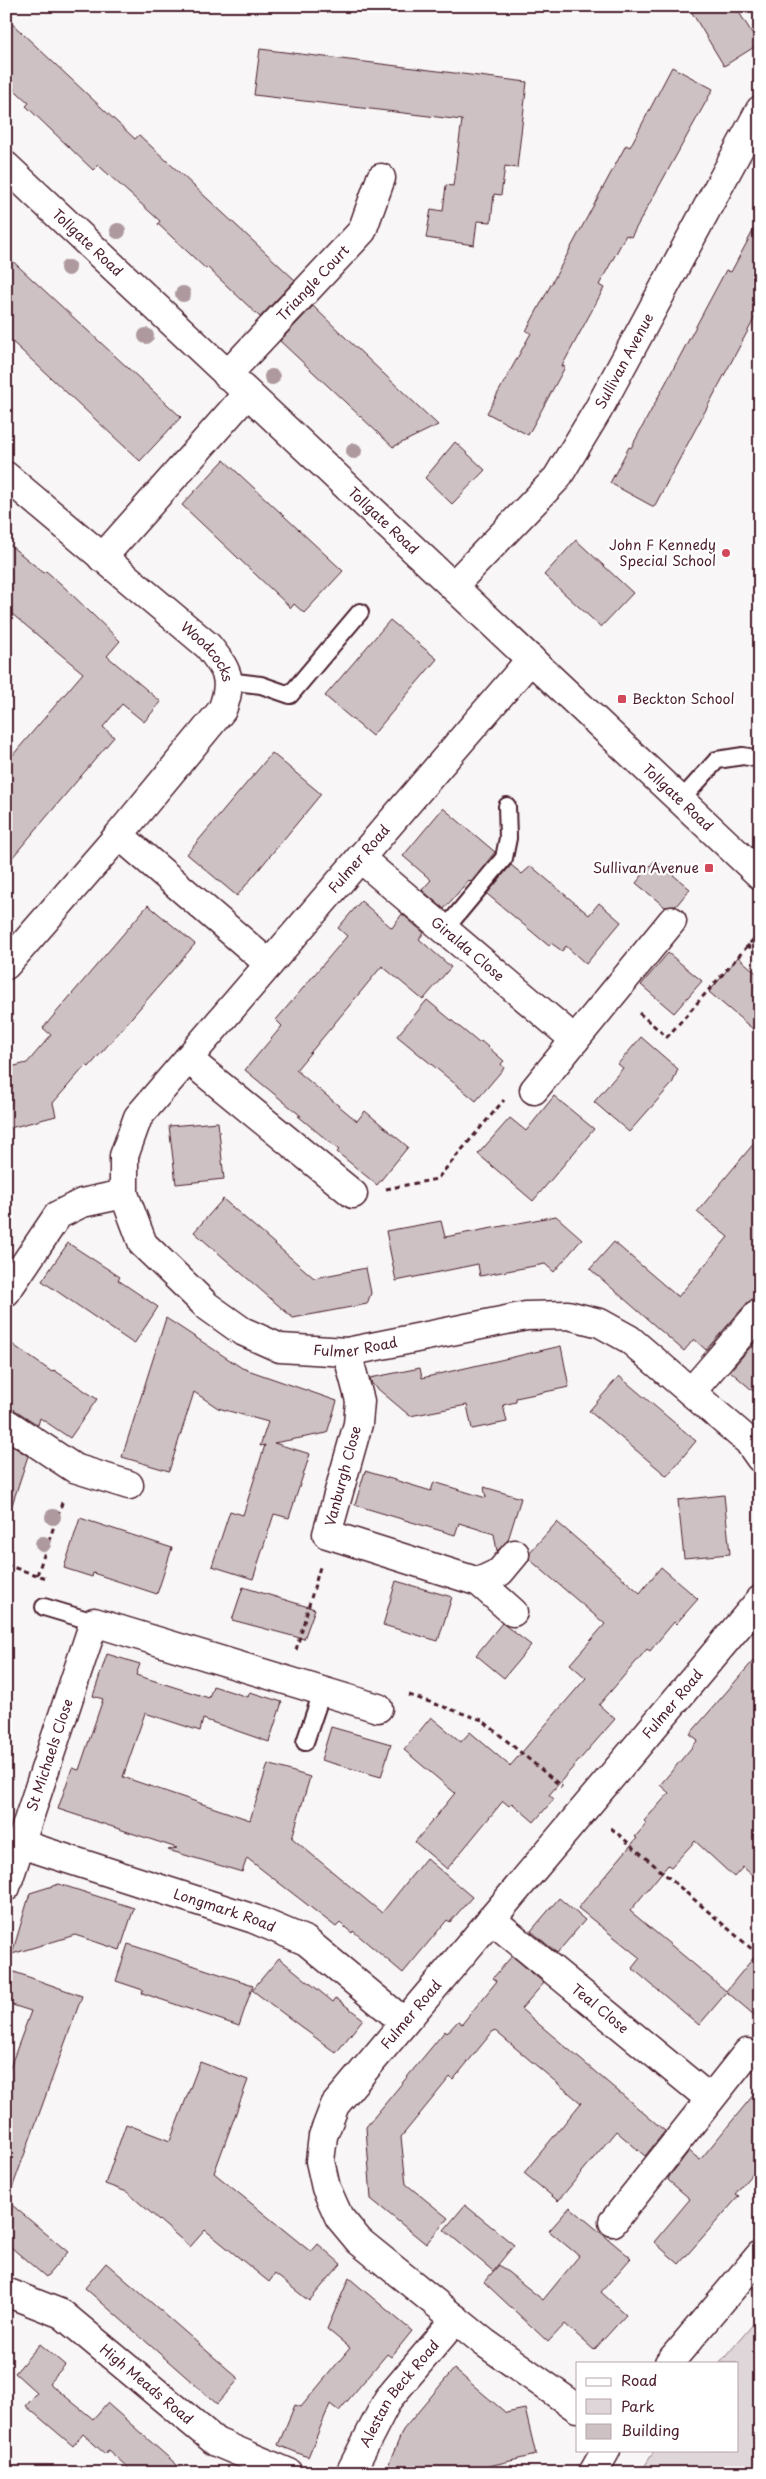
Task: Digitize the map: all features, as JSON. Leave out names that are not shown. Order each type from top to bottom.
[{"type":"street","name":"Sullivan Avenue","points":[[453,586],[557,478],[598,410],[760,110]]},
{"type":"street","name":"Tollgate Road","points":[[6,166],[760,875]]},
{"type":"street","name":"Triangle Court","points":[[227,375],[362,231],[381,178]]},
{"type":"street","points":[[102,558],[247,394]]},
{"type":"street","name":"Woodcocks","points":[[6,476],[208,646],[225,667],[229,691],[222,710],[119,835],[6,965]]},
{"type":"street","name":"Fulmer Road","points":[[530,659],[138,1117],[124,1156],[124,1194],[143,1244],[207,1306],[242,1331],[280,1348],[347,1352],[526,1316],[568,1315],[600,1324],[629,1339],[748,1441],[760,1458]]},
{"type":"street","points":[[119,835],[269,964]]},
{"type":"street","name":"Giralda Close","points":[[360,858],[575,1040]]},
{"type":"street","points":[[534,1090],[672,921]]},
{"type":"street","points":[[188,1059],[353,1194]]},
{"type":"street","points":[[6,1292],[58,1215],[82,1203],[124,1194]]},
{"type":"street","points":[[691,1392],[760,1312]]},
{"type":"street","name":"Vanburgh Close","points":[[347,1352],[360,1401],[358,1424],[327,1534],[479,1582],[513,1612]]},
{"type":"street","points":[[6,1423],[74,1468],[129,1485]]},
{"type":"street","points":[[479,1582],[500,1572],[514,1554]]},
{"type":"street","name":"Fulmer Road","points":[[576,2407],[485,2343],[359,2240],[336,2210],[326,2188],[320,2161],[323,2136],[335,2105],[491,1919],[756,1613]]},
{"type":"street","points":[[94,1622],[378,1708]]},
{"type":"street","name":"St Michaels Close","points":[[6,1887],[14,1842],[94,1622]]},
{"type":"street","name":"Longmark Road","points":[[14,1842],[254,1919],[306,1941],[404,2022]]},
{"type":"street","name":"Teal Close","points":[[491,1919],[710,2099]]},
{"type":"street","points":[[613,2222],[747,2053]]},
{"type":"street","points":[[670,2362],[760,2255]]},
{"type":"street","name":"High Meads Road","points":[[6,2292],[62,2314],[216,2442],[289,2473]]},
{"type":"street","name":"Alestan Beck Road","points":[[350,2473],[388,2399],[456,2319]]},
{"type":"street","points":[[593,2473],[605,2452]]},
{"type":"lane","points":[[227,681],[261,685],[290,695],[360,612]]},
{"type":"lane","points":[[680,800],[717,760],[743,756],[760,759]]},
{"type":"lane","points":[[444,929],[504,858],[508,838],[507,806]]},
{"type":"lane","points":[[44,1607],[94,1622]]},
{"type":"lane","points":[[305,1742],[322,1692]]},
{"type":"path","points":[[614,991],[667,1037],[760,932]]},
{"type":"path","points":[[748,945],[760,956]]},
{"type":"path","points":[[353,1194],[437,1180],[522,1079],[534,1090]]},
{"type":"path","points":[[6,1565],[37,1575],[74,1468]]},
{"type":"path","points":[[293,1658],[318,1580],[327,1534]]},
{"type":"green space","points":[[760,2316],[760,2473],[640,2473],[654,2452],[738,2452],[738,2362],[721,2362]]},
{"type":"building","points":[[688,6],[735,6],[759,44],[724,66]]},
{"type":"building","points":[[6,18],[135,139],[139,135],[295,280],[260,317],[158,224],[160,221],[98,165],[93,170],[26,106],[29,103],[6,82]]},
{"type":"building","points":[[260,49],[527,82],[517,168],[505,166],[501,195],[494,194],[491,222],[477,221],[474,245],[426,238],[431,209],[443,211],[446,185],[453,186],[462,120],[254,95]]},
{"type":"building","points":[[672,67],[713,89],[631,237],[626,235],[599,285],[604,288],[562,366],[565,367],[528,435],[487,413],[531,333],[526,331],[626,145],[630,147]]},
{"type":"building","points":[[760,218],[760,308],[654,507],[610,483],[629,447],[631,448],[726,270],[731,272]]},
{"type":"building","points":[[6,255],[181,417],[140,461],[6,336]]},
{"type":"building","points":[[313,306],[438,425],[393,447],[280,341]]},
{"type":"building","points":[[455,442],[485,470],[452,504],[425,478]]},
{"type":"building","points":[[224,460],[343,571],[304,613],[294,604],[291,608],[182,505]]},
{"type":"building","points":[[576,540],[633,593],[601,627],[544,575]]},
{"type":"building","points":[[6,542],[44,573],[46,571],[61,584],[120,641],[107,656],[161,702],[144,722],[122,704],[103,727],[114,737],[6,865],[6,763],[83,673],[6,609]]},
{"type":"building","points":[[390,620],[437,659],[372,736],[325,696]]},
{"type":"building","points":[[272,753],[321,794],[237,896],[187,854]]},
{"type":"building","points":[[443,808],[495,852],[471,882],[469,880],[444,909],[422,890],[431,880],[403,856]]},
{"type":"building","points":[[655,860],[690,889],[676,906],[665,907],[636,883]]},
{"type":"building","points":[[511,865],[522,874],[531,866],[589,915],[599,903],[621,922],[586,964],[566,946],[562,951],[551,943],[549,946],[487,894]]},
{"type":"building","points":[[361,901],[392,928],[402,914],[424,933],[419,939],[451,967],[423,1000],[382,966],[296,1070],[357,1121],[365,1111],[408,1147],[377,1185],[298,1116],[301,1116],[245,1070],[282,1026],[276,1020],[347,936],[338,928]]},
{"type":"building","points":[[148,905],[195,944],[89,1067],[86,1065],[53,1103],[56,1116],[6,1129],[6,1068],[27,1063],[51,1035],[43,1028]]},
{"type":"building","points":[[668,953],[702,981],[674,1013],[641,985]]},
{"type":"building","points":[[738,957],[760,976],[760,1035],[709,992]]},
{"type":"building","points":[[427,1000],[504,1061],[501,1064],[504,1068],[476,1101],[397,1036]]},
{"type":"building","points":[[641,1037],[678,1069],[672,1084],[629,1132],[594,1102],[623,1068],[618,1064]]},
{"type":"building","points":[[554,1096],[594,1129],[533,1201],[478,1154],[510,1118],[526,1131]]},
{"type":"building","points":[[218,1122],[224,1179],[176,1184],[169,1126]]},
{"type":"building","points":[[760,1136],[760,1297],[748,1302],[706,1350],[694,1339],[684,1351],[590,1269],[614,1242],[678,1297],[728,1237],[697,1212]]},
{"type":"building","points":[[223,1199],[314,1278],[366,1268],[371,1293],[367,1304],[293,1318],[194,1232]]},
{"type":"building","points":[[556,1216],[582,1239],[554,1272],[545,1264],[480,1276],[478,1264],[396,1281],[386,1231],[441,1221],[445,1237]]},
{"type":"building","points":[[68,1243],[120,1277],[118,1280],[158,1307],[134,1344],[42,1281]]},
{"type":"building","points":[[166,1318],[242,1368],[337,1401],[327,1433],[274,1443],[310,1454],[289,1518],[274,1514],[253,1579],[212,1566],[230,1511],[243,1515],[265,1445],[260,1446],[268,1422],[218,1408],[194,1392],[169,1471],[122,1457]]},
{"type":"building","points":[[760,1336],[760,1397],[730,1371]]},
{"type":"building","points":[[6,1340],[52,1372],[54,1370],[97,1399],[70,1438],[40,1418],[38,1425],[15,1410],[6,1407]]},
{"type":"building","points":[[561,1346],[569,1387],[516,1398],[516,1402],[503,1405],[507,1422],[472,1429],[467,1405],[410,1416],[372,1384],[370,1378],[420,1368],[422,1378]]},
{"type":"building","points":[[619,1376],[696,1441],[667,1476],[589,1411]]},
{"type":"building","points":[[6,1442],[28,1456],[12,1505],[6,1504]]},
{"type":"building","points":[[365,1471],[431,1491],[434,1482],[486,1498],[484,1487],[521,1498],[508,1540],[497,1551],[494,1534],[459,1523],[455,1535],[355,1505]]},
{"type":"building","points":[[724,1495],[730,1554],[684,1558],[678,1500]]},
{"type":"building","points":[[80,1518],[172,1548],[157,1594],[93,1573],[92,1577],[64,1568]]},
{"type":"building","points":[[557,1522],[640,1593],[661,1567],[698,1599],[676,1624],[674,1622],[650,1651],[647,1649],[599,1705],[615,1719],[549,1795],[554,1799],[534,1822],[512,1803],[509,1806],[503,1801],[447,1869],[415,1842],[455,1793],[404,1750],[431,1717],[461,1742],[470,1732],[510,1766],[586,1678],[570,1664],[605,1624],[529,1559],[530,1552]]},
{"type":"building","points":[[396,1581],[452,1597],[438,1641],[383,1625]]},
{"type":"building","points":[[243,1587],[315,1609],[304,1639],[232,1620]]},
{"type":"building","points":[[502,1623],[531,1645],[504,1678],[476,1655]]},
{"type":"building","points":[[760,1653],[760,1882],[743,1867],[734,1877],[695,1841],[671,1867],[668,1865],[630,1911],[726,1991],[760,1950],[760,2020],[727,1992],[699,2025],[632,1968],[640,1958],[578,1908],[637,1838],[635,1837],[647,1823],[644,1821],[669,1793],[660,1785],[698,1740],[690,1734]]},
{"type":"building","points":[[107,1654],[140,1664],[136,1675],[209,1698],[213,1686],[248,1697],[250,1692],[282,1702],[269,1742],[203,1719],[200,1731],[145,1713],[123,1777],[250,1820],[268,1764],[310,1777],[292,1838],[382,1913],[426,1858],[472,1897],[450,1922],[447,1920],[403,1973],[353,1931],[352,1933],[340,1923],[336,1927],[247,1858],[242,1872],[168,1850],[177,1848],[58,1809],[72,1768],[79,1770],[103,1699],[93,1696]]},
{"type":"building","points":[[331,1727],[391,1744],[381,1777],[321,1760]]},
{"type":"building","points":[[59,1884],[134,1908],[120,1950],[75,1935],[12,1954],[30,1893]]},
{"type":"building","points":[[559,1898],[585,1920],[557,1953],[531,1931]]},
{"type":"building","points":[[128,1944],[253,1985],[239,2026],[142,1993],[143,1990],[116,1981]]},
{"type":"building","points":[[512,1956],[544,1983],[521,2009],[665,2131],[645,2156],[616,2131],[558,2201],[524,2173],[581,2103],[494,2030],[453,2080],[450,2077],[401,2137],[406,2184],[448,2218],[426,2244],[371,2199],[366,2127],[445,2031],[447,2033],[458,2021],[462,2024],[497,1981],[493,1978]]},
{"type":"building","points":[[279,1958],[333,2002],[336,1998],[363,2019],[336,2053],[252,1990]]},
{"type":"building","points":[[6,1969],[82,1996],[10,2194],[6,2193],[6,2078],[31,2011],[6,2003]]},
{"type":"building","points":[[200,2062],[248,2080],[214,2173],[311,2252],[318,2244],[341,2264],[309,2301],[275,2274],[269,2282],[205,2230],[190,2247],[127,2192],[105,2184],[126,2124],[170,2141]]},
{"type":"building","points":[[760,2087],[760,2164],[735,2194],[739,2196],[679,2264],[654,2242],[690,2199],[668,2180],[669,2177],[689,2151],[700,2160]]},
{"type":"building","points":[[6,2200],[68,2252],[46,2277],[6,2243]]},
{"type":"building","points":[[465,2205],[514,2245],[493,2271],[444,2230]]},
{"type":"building","points":[[570,2207],[631,2258],[601,2292],[626,2315],[594,2350],[565,2324],[548,2342],[484,2282],[499,2265],[543,2300],[579,2256],[549,2231]]},
{"type":"building","points":[[106,2263],[239,2379],[217,2404],[85,2288]]},
{"type":"building","points":[[349,2278],[412,2331],[391,2357],[387,2354],[339,2411],[330,2404],[308,2457],[278,2445],[295,2405],[301,2407],[350,2348],[327,2329]]},
{"type":"building","points":[[40,2344],[65,2365],[49,2383],[93,2419],[107,2403],[186,2473],[134,2473],[108,2450],[105,2454],[83,2434],[73,2446],[26,2406],[37,2393],[15,2373]]},
{"type":"building","points":[[454,2369],[506,2413],[525,2409],[536,2455],[459,2473],[385,2473],[403,2430]]},
{"type":"place","name":"John F Kennedy Special School","points":[[726,553]]},
{"type":"place","name":"Beckton School","points":[[622,699]]},
{"type":"place","name":"Sullivan Avenue","points":[[709,868]]}]
